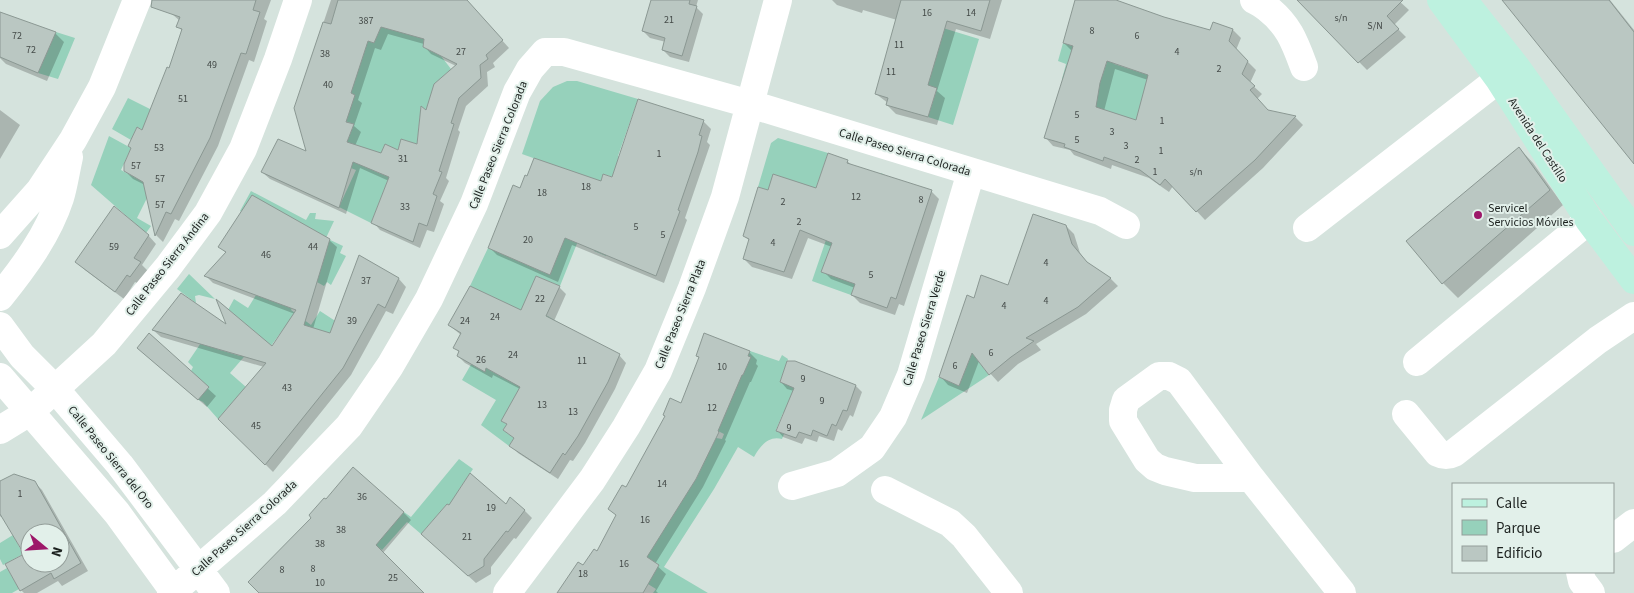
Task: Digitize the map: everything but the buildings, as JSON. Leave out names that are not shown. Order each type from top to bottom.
[{"type":"main road","name":"Avenida del Castillo","points":[[1441,0],[1507,73],[1634,232]]},
{"type":"main road","name":"Avenida del Castillo","points":[[1463,0],[1507,73],[1589,220],[1634,280]]},
{"type":"street","points":[[0,235],[40,190],[72,140],[102,87],[137,0]]},
{"type":"street","name":"Calle Paseo Sierra Andina","points":[[0,430],[31,412],[104,344],[168,268],[208,213],[243,149],[278,59],[298,0]]},
{"type":"street","name":"Calle Paseo Sierra Plata","points":[[507,593],[592,480],[626,427],[658,370],[692,288],[725,197],[778,0]]},
{"type":"street","points":[[1254,0],[1278,16],[1292,34],[1304,68]]},
{"type":"street","name":"Calle Paseo Sierra Colorada","points":[[173,592],[275,503],[349,426],[390,366],[429,299],[474,204],[517,92],[530,69],[545,52],[564,52],[750,104],[1100,211],[1126,225]]},
{"type":"street","points":[[1307,228],[1507,73]]},
{"type":"street","points":[[0,297],[23,268],[46,231],[60,198],[72,140]]},
{"type":"street","name":"Calle Paseo Sierra Verde","points":[[792,486],[837,473],[872,448],[893,418],[911,375],[970,172]]},
{"type":"street","points":[[1417,362],[1589,220]]},
{"type":"street","points":[[1406,414],[1438,453],[1449,456],[1598,340],[1634,316]]},
{"type":"street","name":"Calle Paseo Sierra del Oro","points":[[0,326],[22,356],[56,390],[120,465],[216,593]]},
{"type":"street","points":[[1251,478],[1195,478],[1155,466],[1147,460],[1123,421],[1123,410],[1126,400],[1159,376],[1169,376],[1179,381],[1251,478],[1342,593]]},
{"type":"street","points":[[0,377],[117,513],[173,592]]},
{"type":"street","points":[[885,490],[950,522],[964,536],[1009,593]]},
{"type":"street","points":[[1614,538],[1634,523]]},
{"type":"street","points":[[1580,573],[1582,581],[1591,593]]},
{"type":"green space","points":[[897,14],[979,39],[953,125],[928,117],[937,89],[928,85]]},
{"type":"green space","points":[[427,17],[423,47],[441,56],[451,69],[440,79],[458,99],[426,110],[421,107],[417,144],[401,139],[398,150],[385,145],[374,171],[389,177],[371,223],[339,207],[356,170],[338,163],[350,143],[347,142],[354,124],[342,120],[351,93],[345,34],[374,43],[381,27],[392,30]]},
{"type":"green space","points":[[56,32],[75,38],[58,79],[38,73]]},
{"type":"green space","points":[[1063,43],[1085,50],[1103,74],[1111,50],[1116,52],[1114,64],[1145,74],[1163,77],[1135,124],[1096,107],[1082,84],[1062,79],[1066,64],[1058,61]]},
{"type":"green space","points":[[567,81],[577,81],[638,99],[618,156],[624,158],[617,178],[603,174],[601,182],[622,211],[606,256],[594,251],[599,237],[584,226],[560,286],[536,276],[521,311],[470,286],[488,248],[550,275],[568,230],[600,182],[522,154],[540,101],[553,87]]},
{"type":"green space","points":[[128,98],[160,114],[151,134],[137,127],[131,140],[112,129]]},
{"type":"green space","points":[[109,136],[131,148],[121,170],[147,184],[148,196],[137,218],[151,226],[146,233],[91,185]]},
{"type":"green space","points":[[778,138],[828,153],[816,188],[859,248],[881,173],[885,175],[877,203],[847,281],[855,284],[851,295],[812,281],[827,237],[768,190],[758,187],[771,143]]},
{"type":"green space","points":[[251,191],[306,220],[310,213],[316,213],[315,219],[334,221],[326,238],[343,246],[340,253],[346,256],[331,285],[327,282],[324,286],[308,277],[291,310],[311,325],[320,311],[343,326],[331,345],[284,328],[268,350],[256,343],[260,336],[228,310],[234,299],[248,308],[256,295],[264,298],[286,238],[240,211]]},
{"type":"green space","points":[[189,274],[215,299],[199,295],[195,296],[196,303],[177,289]]},
{"type":"green space","points":[[546,315],[564,326],[502,421],[507,424],[503,430],[514,438],[509,446],[481,425],[496,400],[462,380],[473,361],[475,363],[474,366],[484,371],[486,368],[502,377]]},
{"type":"green space","points":[[211,328],[217,349],[240,356],[243,347],[256,343],[230,373],[246,387],[218,419],[203,402],[197,399],[200,387],[199,381],[191,371],[193,367],[188,362]]},
{"type":"green space","points":[[750,351],[779,361],[782,355],[788,359],[780,382],[798,389],[789,415],[783,413],[776,430],[784,434],[782,439],[777,438],[765,442],[754,457],[738,447],[714,489],[664,567],[708,593],[653,593],[656,589],[648,584],[659,565],[641,553],[696,479],[716,438],[722,439],[724,434],[718,431],[740,374],[743,375],[750,357],[748,356]]},
{"type":"green space","points":[[972,353],[989,375],[921,420],[939,377],[959,386]]},
{"type":"green space","points":[[459,459],[473,469],[458,491],[465,500],[456,511],[447,504],[421,534],[407,522],[382,550],[370,540],[387,531],[404,512],[411,517]]},
{"type":"green space","points":[[13,535],[20,548],[20,556],[3,565],[0,559],[0,543]]},
{"type":"green space","points":[[7,568],[19,589],[12,593],[0,593],[0,572]]},
{"type":"place","name":"Servicel Servicios Móviles","points":[[1478,215]]}]
